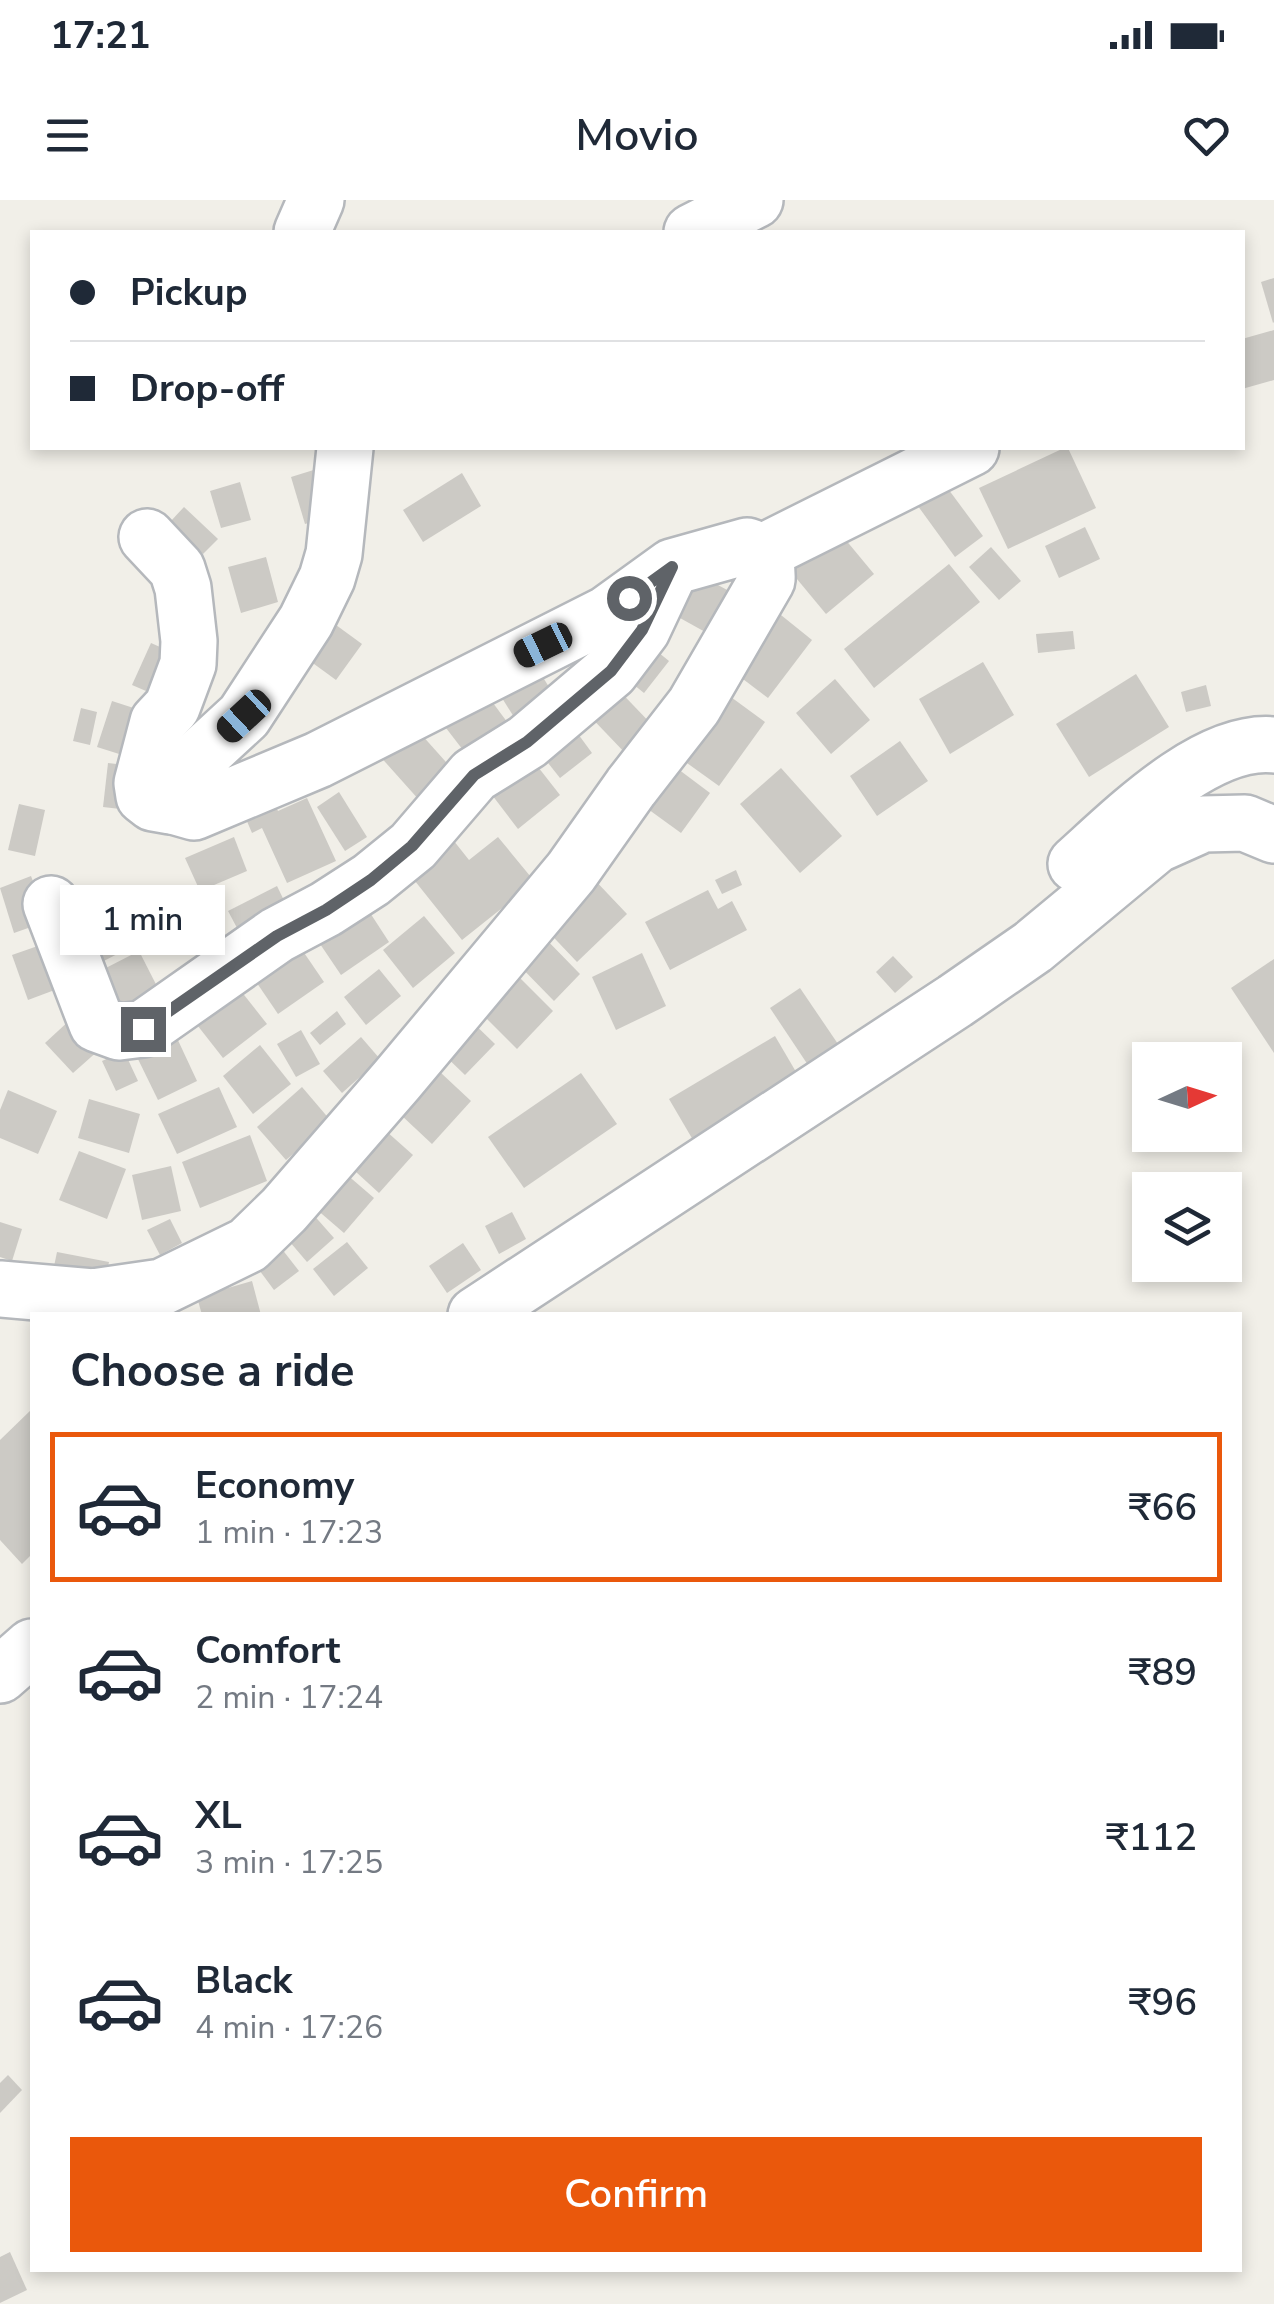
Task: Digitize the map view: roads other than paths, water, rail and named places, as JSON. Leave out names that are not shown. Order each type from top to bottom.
[{"type":"street","points":[[303,230],[316,200]]},
{"type":"street","points":[[696,230],[756,200]]},
{"type":"street","points":[[173,806],[167,799],[169,785],[244,716],[317,599],[334,554],[345,450]]},
{"type":"street","points":[[761,553],[967,450]]},
{"type":"street","points":[[0,1290],[93,1297],[162,1286],[248,1245],[284,1210],[571,872],[630,787],[694,706],[764,586],[767,570],[761,553],[751,547],[672,567],[607,614],[318,760],[194,812],[153,803],[144,796],[142,783],[158,722],[172,707],[188,664],[189,640],[183,588],[176,568],[147,538]]},
{"type":"street","points":[[51,904],[97,1024],[119,1032],[143,1029],[277,936],[371,880],[412,846],[474,775],[527,742],[611,671],[642,630],[672,567]]},
{"type":"street","points":[[992,975],[1004,937],[1016,920],[1144,805],[1224,752],[1250,744],[1274,744]]},
{"type":"street","points":[[481,1312],[1033,947],[1156,845],[1203,824],[1245,823],[1274,835]]},
{"type":"street","points":[[0,1675],[30,1649]]}]
